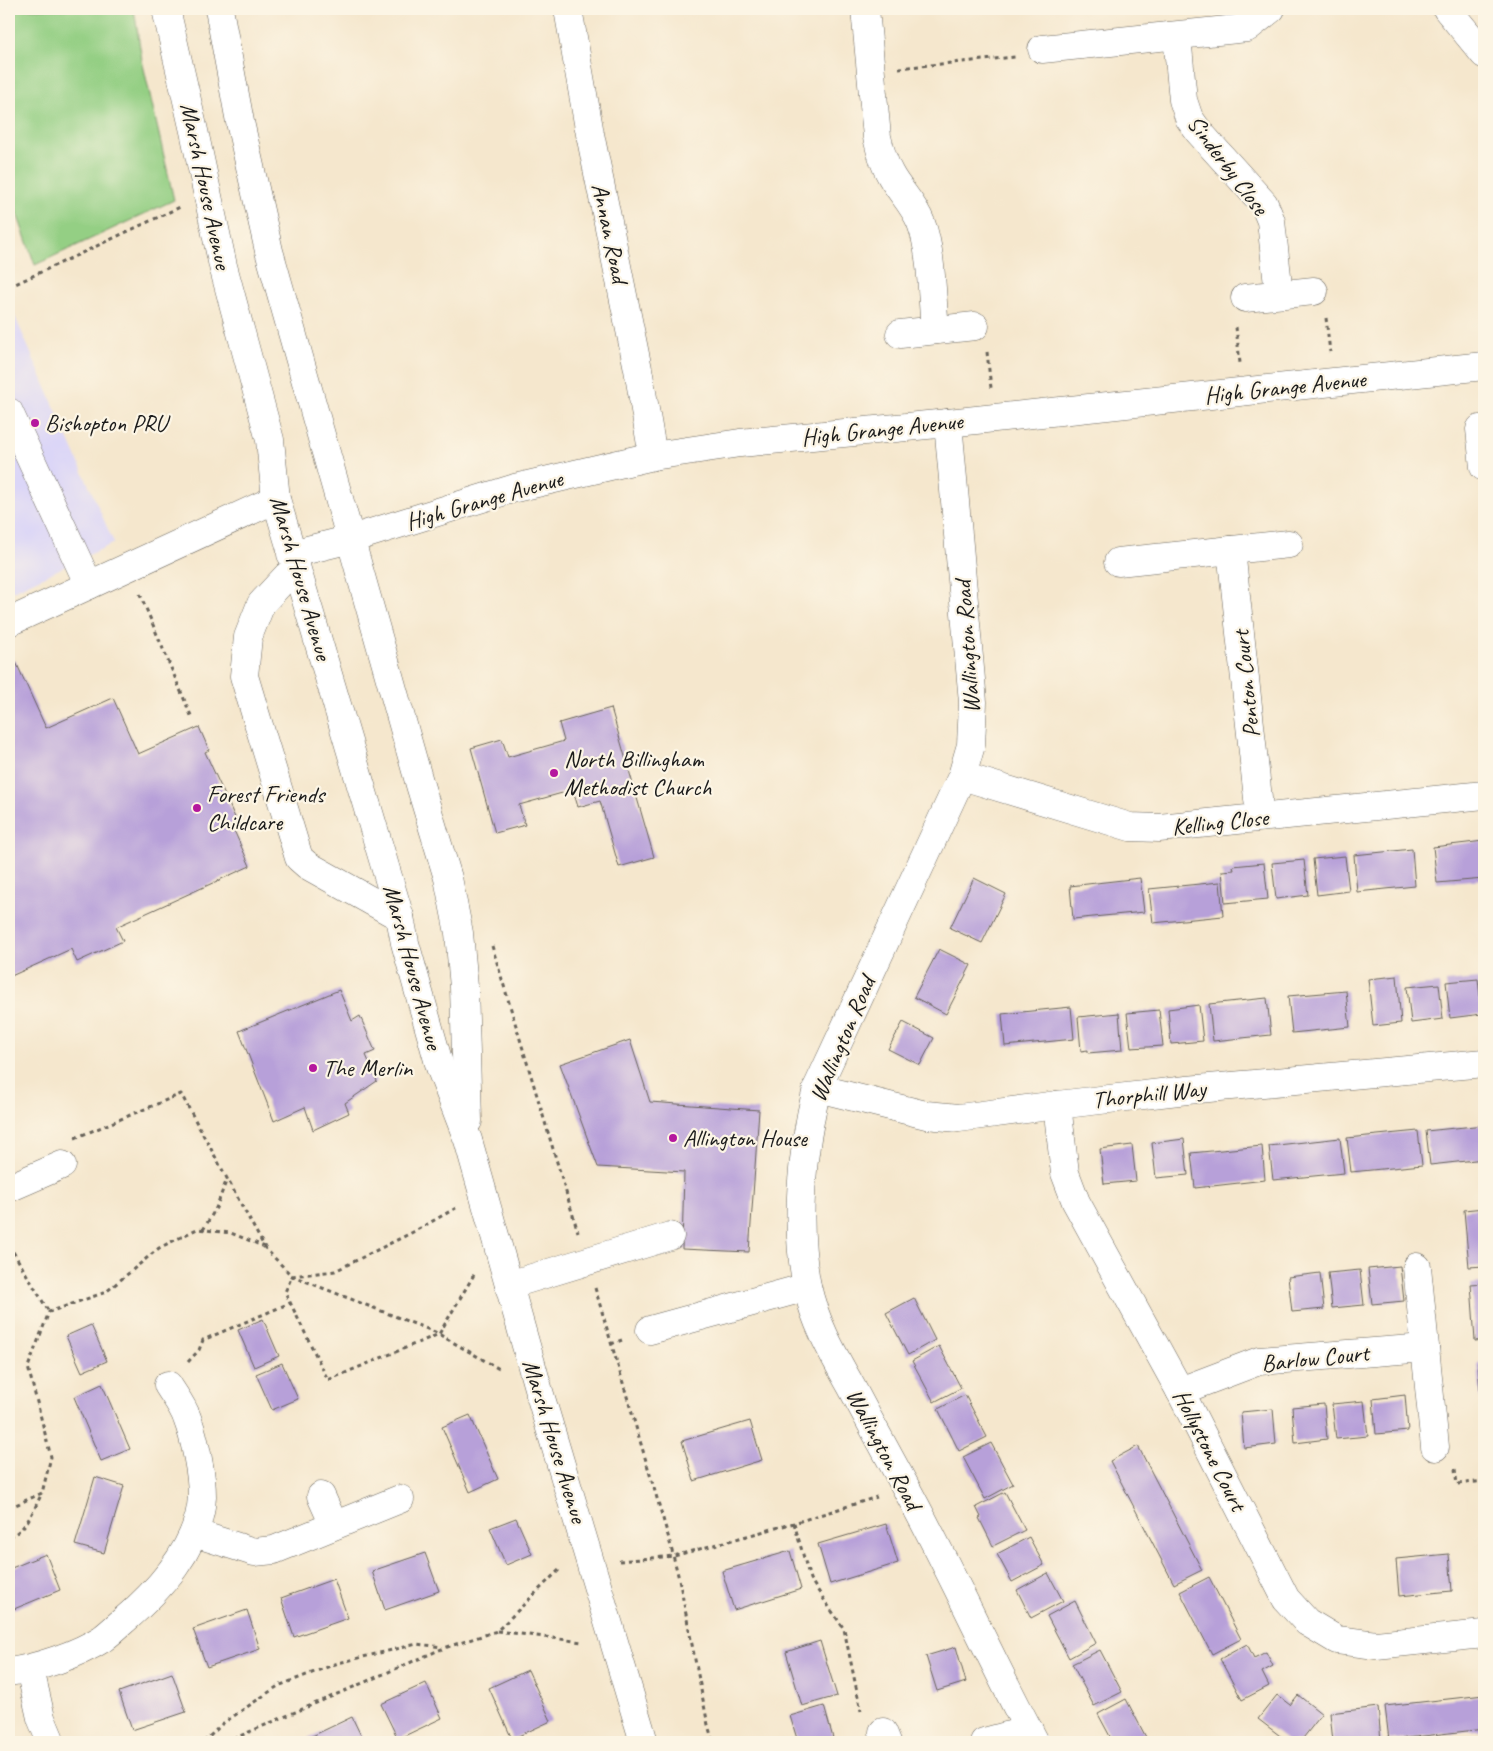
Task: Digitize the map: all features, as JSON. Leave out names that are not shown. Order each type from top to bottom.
[{"type":"street","name":"Marsh House Avenue","points":[[166,9],[222,266],[270,440],[276,499],[400,917],[409,959],[440,1067],[468,1140],[538,1388],[644,1742]]},
{"type":"street","name":"Marsh House Avenue","points":[[219,9],[240,122],[269,251],[448,878],[459,933],[464,986],[468,1140]]},
{"type":"street","name":"Annan Road","points":[[568,9],[590,134],[638,369],[653,456]]},
{"type":"street","points":[[865,9],[877,137],[882,158],[890,175],[912,204],[921,222],[927,244],[935,330]]},
{"type":"street","points":[[1042,49],[1247,28],[1271,9]]},
{"type":"street","points":[[1448,9],[1484,54]]},
{"type":"street","name":"Sinderby Close","points":[[1177,36],[1183,100],[1189,118],[1199,132],[1264,204],[1271,220],[1279,294]]},
{"type":"street","points":[[1245,298],[1314,291]]},
{"type":"street","points":[[900,334],[975,326]]},
{"type":"street","name":"High Grange Avenue","points":[[294,563],[351,539],[515,488],[653,456],[740,444],[1484,366]]},
{"type":"street","points":[[9,412],[89,586]]},
{"type":"street","name":"Wallington Road","points":[[948,423],[973,702],[971,744],[962,776],[817,1088],[809,1121],[802,1173],[801,1218],[807,1287],[823,1336],[906,1488],[1032,1736]]},
{"type":"street","points":[[1480,429],[1484,467]]},
{"type":"street","points":[[9,622],[276,499]]},
{"type":"street","points":[[1118,562],[1290,544]]},
{"type":"street","name":"Penton Court","points":[[1231,550],[1260,817]]},
{"type":"street","points":[[294,563],[287,576],[261,604],[248,637],[244,676],[299,858],[307,865],[400,917]]},
{"type":"street","name":"Kelling Close","points":[[962,776],[1130,827],[1159,828],[1484,795]]},
{"type":"street","name":"Thorphill Way","points":[[817,1088],[926,1115],[959,1118],[1057,1104],[1197,1089],[1484,1063]]},
{"type":"street","name":"Hollystone Court","points":[[1057,1104],[1065,1173],[1076,1202],[1180,1391],[1286,1599],[1307,1622],[1337,1640],[1376,1644],[1484,1634]]},
{"type":"street","points":[[26,1188],[62,1165]]},
{"type":"street","points":[[509,1285],[670,1236]]},
{"type":"street","points":[[1417,1268],[1435,1448]]},
{"type":"street","points":[[650,1330],[807,1287]]},
{"type":"street","name":"Barlow Court","points":[[1180,1391],[1260,1361],[1425,1348]]},
{"type":"street","points":[[51,1742],[19,1671],[71,1654],[102,1639],[147,1601],[172,1571],[194,1533],[202,1497],[199,1463],[187,1417],[168,1384]]},
{"type":"street","points":[[321,1496],[334,1525]]},
{"type":"street","points":[[194,1533],[254,1552],[274,1550],[400,1499]]},
{"type":"street","points":[[984,1742],[1032,1736]]},
{"type":"path","points":[[871,71],[1015,57],[1042,49]]},
{"type":"path","points":[[9,288],[207,194]]},
{"type":"path","points":[[1314,291],[1323,289],[1333,382]]},
{"type":"path","points":[[1242,391],[1234,299],[1245,298]]},
{"type":"path","points":[[975,326],[984,326],[995,418]]},
{"type":"path","points":[[129,568],[192,718]]},
{"type":"path","points":[[62,1165],[67,1141],[181,1094],[265,1248],[292,1276],[440,1334],[510,1375],[538,1388]]},
{"type":"path","points":[[203,1230],[216,1208],[227,1178]]},
{"type":"path","points":[[292,1276],[335,1271],[413,1232],[482,1192]]},
{"type":"path","points":[[9,1537],[17,1534],[26,1523],[42,1493],[51,1457],[28,1367],[49,1312],[106,1292],[159,1248],[197,1229],[232,1233],[265,1248]]},
{"type":"path","points":[[292,1276],[285,1292],[328,1380],[440,1334],[468,1283],[496,1242]]},
{"type":"path","points":[[9,1245],[49,1312]]},
{"type":"path","points":[[168,1384],[199,1350],[203,1340],[290,1303]]},
{"type":"path","points":[[497,1631],[563,1567],[674,1556],[794,1523],[906,1488]]},
{"type":"path","points":[[9,1508],[42,1493]]},
{"type":"path","points":[[794,1523],[810,1579],[844,1629],[866,1734],[885,1737]]},
{"type":"path","points":[[669,1539],[713,1742]]},
{"type":"path","points":[[226,1742],[444,1648],[497,1631],[581,1643],[612,1634]]},
{"type":"path","points":[[204,1742],[222,1724],[278,1686],[338,1663],[417,1644],[444,1648]]},
{"type":"shaded area","name":"Bishopton PRU","points":[[9,303],[114,543],[9,593]]},
{"type":"green space","points":[[9,9],[134,9],[142,60],[174,200],[35,265],[9,191]]},
{"type":"building","points":[[15,660],[46,728],[113,698],[138,754],[199,727],[209,750],[205,752],[238,824],[232,826],[250,866],[116,927],[123,941],[77,962],[71,949],[9,977],[9,664]]},
{"type":"building","name":"North Billingham Methodist Church","points":[[611,708],[654,857],[619,867],[600,801],[578,807],[573,790],[519,805],[525,825],[495,833],[471,748],[502,739],[508,757],[564,741],[559,723]]},
{"type":"building","points":[[1484,841],[1484,879],[1437,883],[1433,847]]},
{"type":"building","points":[[1412,849],[1415,886],[1357,892],[1354,855]]},
{"type":"building","points":[[1345,856],[1349,891],[1317,895],[1313,859]]},
{"type":"building","points":[[1304,860],[1308,895],[1276,899],[1272,863]]},
{"type":"building","points":[[1264,863],[1268,899],[1225,903],[1222,871],[1234,870],[1233,866]]},
{"type":"building","points":[[974,878],[1006,894],[982,943],[950,928]]},
{"type":"building","points":[[1140,878],[1144,912],[1073,919],[1070,886]]},
{"type":"building","points":[[1220,882],[1223,916],[1153,923],[1149,889]]},
{"type":"building","points":[[939,949],[971,965],[946,1014],[914,997]]},
{"type":"building","points":[[1397,976],[1401,1023],[1373,1026],[1368,979]]},
{"type":"building","points":[[1478,979],[1482,1014],[1450,1018],[1446,982]]},
{"type":"building","points":[[1439,984],[1443,1019],[1411,1023],[1407,987]]},
{"type":"building","name":"The Merlin","points":[[339,990],[352,1021],[360,1016],[375,1051],[366,1055],[377,1081],[345,1103],[349,1113],[313,1130],[305,1107],[274,1121],[239,1031]]},
{"type":"building","points":[[1346,991],[1350,1027],[1292,1033],[1288,996]]},
{"type":"building","points":[[1267,998],[1271,1035],[1213,1041],[1209,1004]]},
{"type":"building","points":[[1199,1005],[1203,1041],[1171,1044],[1168,1009]]},
{"type":"building","points":[[1071,1007],[1074,1039],[1005,1046],[1002,1014]]},
{"type":"building","points":[[1159,1010],[1163,1046],[1131,1048],[1127,1013]]},
{"type":"building","points":[[1119,1013],[1122,1050],[1088,1053],[1088,1050],[1081,1051],[1078,1017]]},
{"type":"building","points":[[903,1022],[934,1038],[920,1065],[888,1049]]},
{"type":"building","name":"Allington House","points":[[630,1040],[650,1102],[759,1110],[749,1252],[682,1249],[684,1172],[598,1167],[560,1064]]},
{"type":"building","points":[[1484,1125],[1484,1159],[1430,1165],[1426,1131]]},
{"type":"building","points":[[1418,1131],[1422,1165],[1351,1172],[1347,1138]]},
{"type":"building","points":[[1340,1138],[1344,1173],[1273,1180],[1269,1146]]},
{"type":"building","points":[[1184,1139],[1188,1175],[1156,1178],[1152,1143]]},
{"type":"building","points":[[1132,1145],[1136,1181],[1104,1184],[1100,1149]]},
{"type":"building","points":[[1262,1146],[1265,1180],[1195,1188],[1191,1153]]},
{"type":"building","points":[[1484,1208],[1484,1266],[1469,1267],[1464,1210]]},
{"type":"building","points":[[1400,1266],[1404,1301],[1372,1304],[1368,1269]]},
{"type":"building","points":[[1360,1270],[1364,1305],[1332,1308],[1328,1273]]},
{"type":"building","points":[[1320,1273],[1324,1309],[1292,1312],[1288,1277]]},
{"type":"building","points":[[1484,1283],[1484,1340],[1475,1341],[1471,1284]]},
{"type":"building","points":[[914,1298],[935,1340],[908,1355],[886,1313]]},
{"type":"building","points":[[263,1319],[279,1356],[254,1367],[238,1330]]},
{"type":"building","points":[[91,1325],[107,1361],[82,1372],[66,1336]]},
{"type":"building","points":[[939,1346],[961,1388],[934,1402],[912,1361]]},
{"type":"building","points":[[1484,1362],[1484,1419],[1482,1419],[1478,1363]]},
{"type":"building","points":[[282,1363],[298,1399],[272,1410],[256,1374]]},
{"type":"building","points":[[102,1384],[130,1449],[101,1461],[74,1397]]},
{"type":"building","points":[[965,1395],[987,1437],[959,1451],[938,1409]]},
{"type":"building","points":[[1405,1395],[1408,1431],[1376,1434],[1373,1399]]},
{"type":"building","points":[[1364,1401],[1368,1436],[1336,1439],[1332,1404]]},
{"type":"building","points":[[1324,1404],[1327,1439],[1295,1443],[1292,1407]]},
{"type":"building","points":[[1273,1409],[1276,1444],[1244,1448],[1241,1412]]},
{"type":"building","points":[[470,1415],[498,1479],[470,1492],[442,1427]]},
{"type":"building","points":[[750,1421],[762,1460],[694,1481],[682,1441]]},
{"type":"building","points":[[991,1443],[1013,1484],[985,1499],[963,1457]]},
{"type":"building","points":[[1138,1446],[1202,1570],[1174,1584],[1110,1461]]},
{"type":"building","points":[[95,1477],[124,1486],[104,1553],[75,1545]]},
{"type":"building","points":[[1005,1492],[1025,1530],[993,1546],[979,1518],[981,1517],[976,1507]]},
{"type":"building","points":[[516,1518],[532,1554],[506,1565],[490,1528]]},
{"type":"building","points":[[886,1524],[898,1563],[830,1584],[818,1544]]},
{"type":"building","points":[[1029,1537],[1044,1565],[1012,1582],[997,1554]]},
{"type":"building","points":[[790,1551],[801,1589],[734,1610],[722,1571]]},
{"type":"building","points":[[425,1553],[439,1591],[385,1610],[372,1571]]},
{"type":"building","points":[[46,1554],[60,1590],[14,1609],[9,1597],[9,1569]]},
{"type":"building","points":[[1449,1554],[1452,1591],[1399,1596],[1396,1559]]},
{"type":"building","points":[[1048,1573],[1063,1601],[1031,1618],[1017,1590]]},
{"type":"building","points":[[1209,1577],[1241,1639],[1212,1654],[1180,1592]]},
{"type":"building","points":[[334,1579],[348,1618],[294,1637],[281,1598]]},
{"type":"building","points":[[1075,1601],[1096,1643],[1069,1658],[1047,1616]]},
{"type":"building","points":[[247,1610],[260,1649],[207,1667],[193,1629]]},
{"type":"building","points":[[820,1641],[837,1696],[802,1706],[786,1652]]},
{"type":"building","points":[[1247,1644],[1254,1658],[1266,1652],[1273,1666],[1262,1672],[1269,1686],[1242,1700],[1220,1659]]},
{"type":"building","points":[[956,1647],[966,1682],[937,1691],[926,1656]]},
{"type":"building","points":[[1100,1650],[1122,1692],[1094,1706],[1072,1664]]},
{"type":"building","points":[[528,1670],[551,1721],[512,1739],[489,1688]]},
{"type":"building","points":[[172,1673],[186,1712],[132,1730],[119,1692]]},
{"type":"building","points":[[426,1683],[442,1718],[398,1739],[381,1704]]},
{"type":"building","points":[[1277,1695],[1290,1705],[1298,1695],[1322,1714],[1300,1742],[1288,1742],[1258,1719]]},
{"type":"building","points":[[1484,1695],[1484,1729],[1389,1740],[1385,1706]]},
{"type":"building","points":[[1126,1699],[1148,1741],[1113,1742],[1098,1714]]},
{"type":"building","points":[[824,1706],[833,1738],[818,1742],[798,1742],[790,1716]]},
{"type":"building","points":[[1378,1707],[1381,1741],[1333,1742],[1330,1713]]},
{"type":"building","points":[[352,1717],[364,1742],[310,1742],[308,1738]]},
{"type":"place","name":"Bishopton PRU","points":[[35,423]]},
{"type":"place","name":"North Billingham Methodist Church","points":[[554,773]]},
{"type":"place","name":"Forest Friends Childcare","points":[[197,808]]},
{"type":"place","name":"The Merlin","points":[[313,1068]]},
{"type":"place","name":"Allington House","points":[[673,1138]]}]
